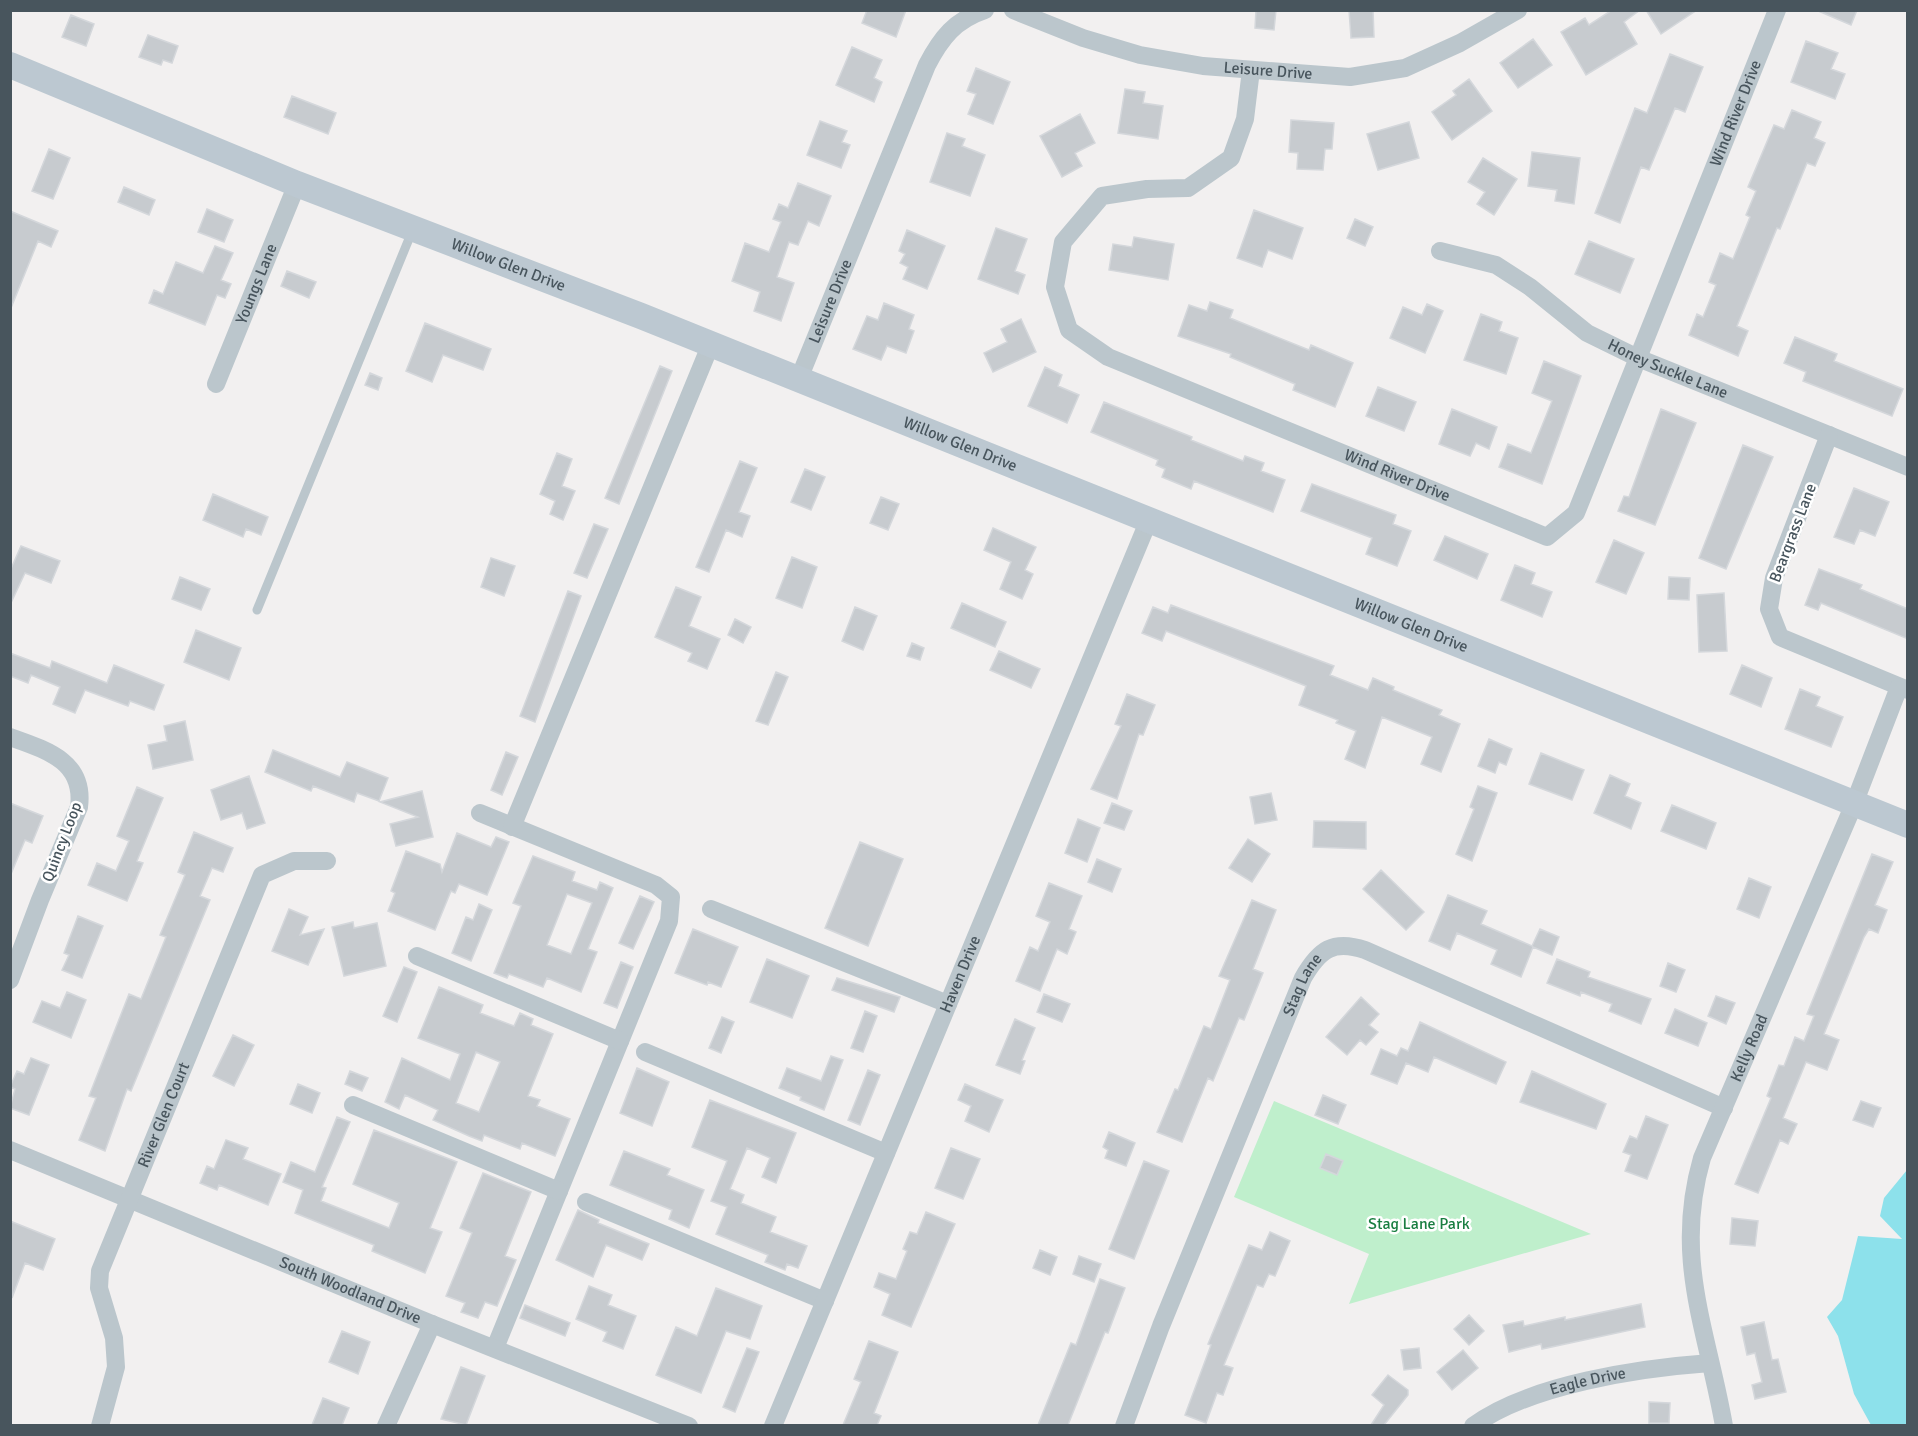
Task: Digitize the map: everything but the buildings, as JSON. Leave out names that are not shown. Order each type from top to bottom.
[{"type":"main road","name":"Willow Glen Drive","points":[[10,64],[297,184],[798,381],[1908,825]]},
{"type":"street","name":"Leisure Drive","points":[[798,381],[927,65],[938,45],[951,29],[967,16],[985,10]]},
{"type":"street","name":"Leisure Drive","points":[[1013,10],[1083,38],[1140,55],[1203,66],[1323,77],[1377,75],[1432,57],[1518,10]]},
{"type":"street","name":"Wind River Drive","points":[[1251,70],[1245,119],[1231,158],[1188,188],[1147,189],[1102,196],[1064,242],[1055,287],[1069,330],[1108,357],[1547,537],[1576,513],[1777,10]]},
{"type":"street","name":"Youngs Lane","points":[[216,384],[297,184]]},
{"type":"street","name":"Honey Suckle Lane","points":[[1440,251],[1496,265],[1530,287],[1587,333],[1638,358],[1908,467]]},
{"type":"street","points":[[512,827],[710,346]]},
{"type":"street","name":"Beargrass Lane","points":[[1829,435],[1774,578],[1769,609],[1780,637],[1903,688]]},
{"type":"street","name":"Haven Drive","points":[[773,1425],[1148,522]]},
{"type":"street","name":"Kelly Road","points":[[1724,1425],[1690,1266],[1690,1212],[1702,1158],[1903,688]]},
{"type":"street","name":"Quincy Loop","points":[[10,737],[60,759],[74,774],[81,793],[79,807],[10,980]]},
{"type":"street","points":[[480,813],[656,885],[671,897],[669,921],[495,1348]]},
{"type":"street","name":"River Glen Court","points":[[100,1425],[116,1367],[114,1338],[99,1288],[100,1271],[129,1198],[262,875],[280,864],[294,861],[327,861]]},
{"type":"street","points":[[711,909],[948,1004]]},
{"type":"street","name":"Stag Lane","points":[[1124,1425],[1161,1326],[1303,978],[1312,962],[1323,951],[1344,945],[1365,950],[1724,1108]]},
{"type":"street","points":[[417,956],[620,1041]]},
{"type":"street","points":[[645,1052],[886,1153]]},
{"type":"street","points":[[353,1105],[559,1191]]},
{"type":"street","name":"South Woodland Drive","points":[[10,1150],[432,1324],[689,1425]]},
{"type":"street","points":[[586,1202],[825,1301]]},
{"type":"street","points":[[386,1425],[432,1324]]},
{"type":"street","name":"Eagle Drive","points":[[1473,1425],[1512,1404],[1593,1380],[1638,1371],[1710,1363]]},
{"type":"lane","points":[[257,610],[413,228]]},
{"type":"green space","name":"Stag Lane Park","points":[[1274,1101],[1591,1234],[1349,1304],[1369,1254],[1234,1197]]},
{"type":"water","points":[[1907,1170],[1907,1425],[1871,1425],[1854,1394],[1838,1336],[1827,1317],[1842,1300],[1858,1236],[1902,1239],[1880,1216],[1884,1198]]}]
